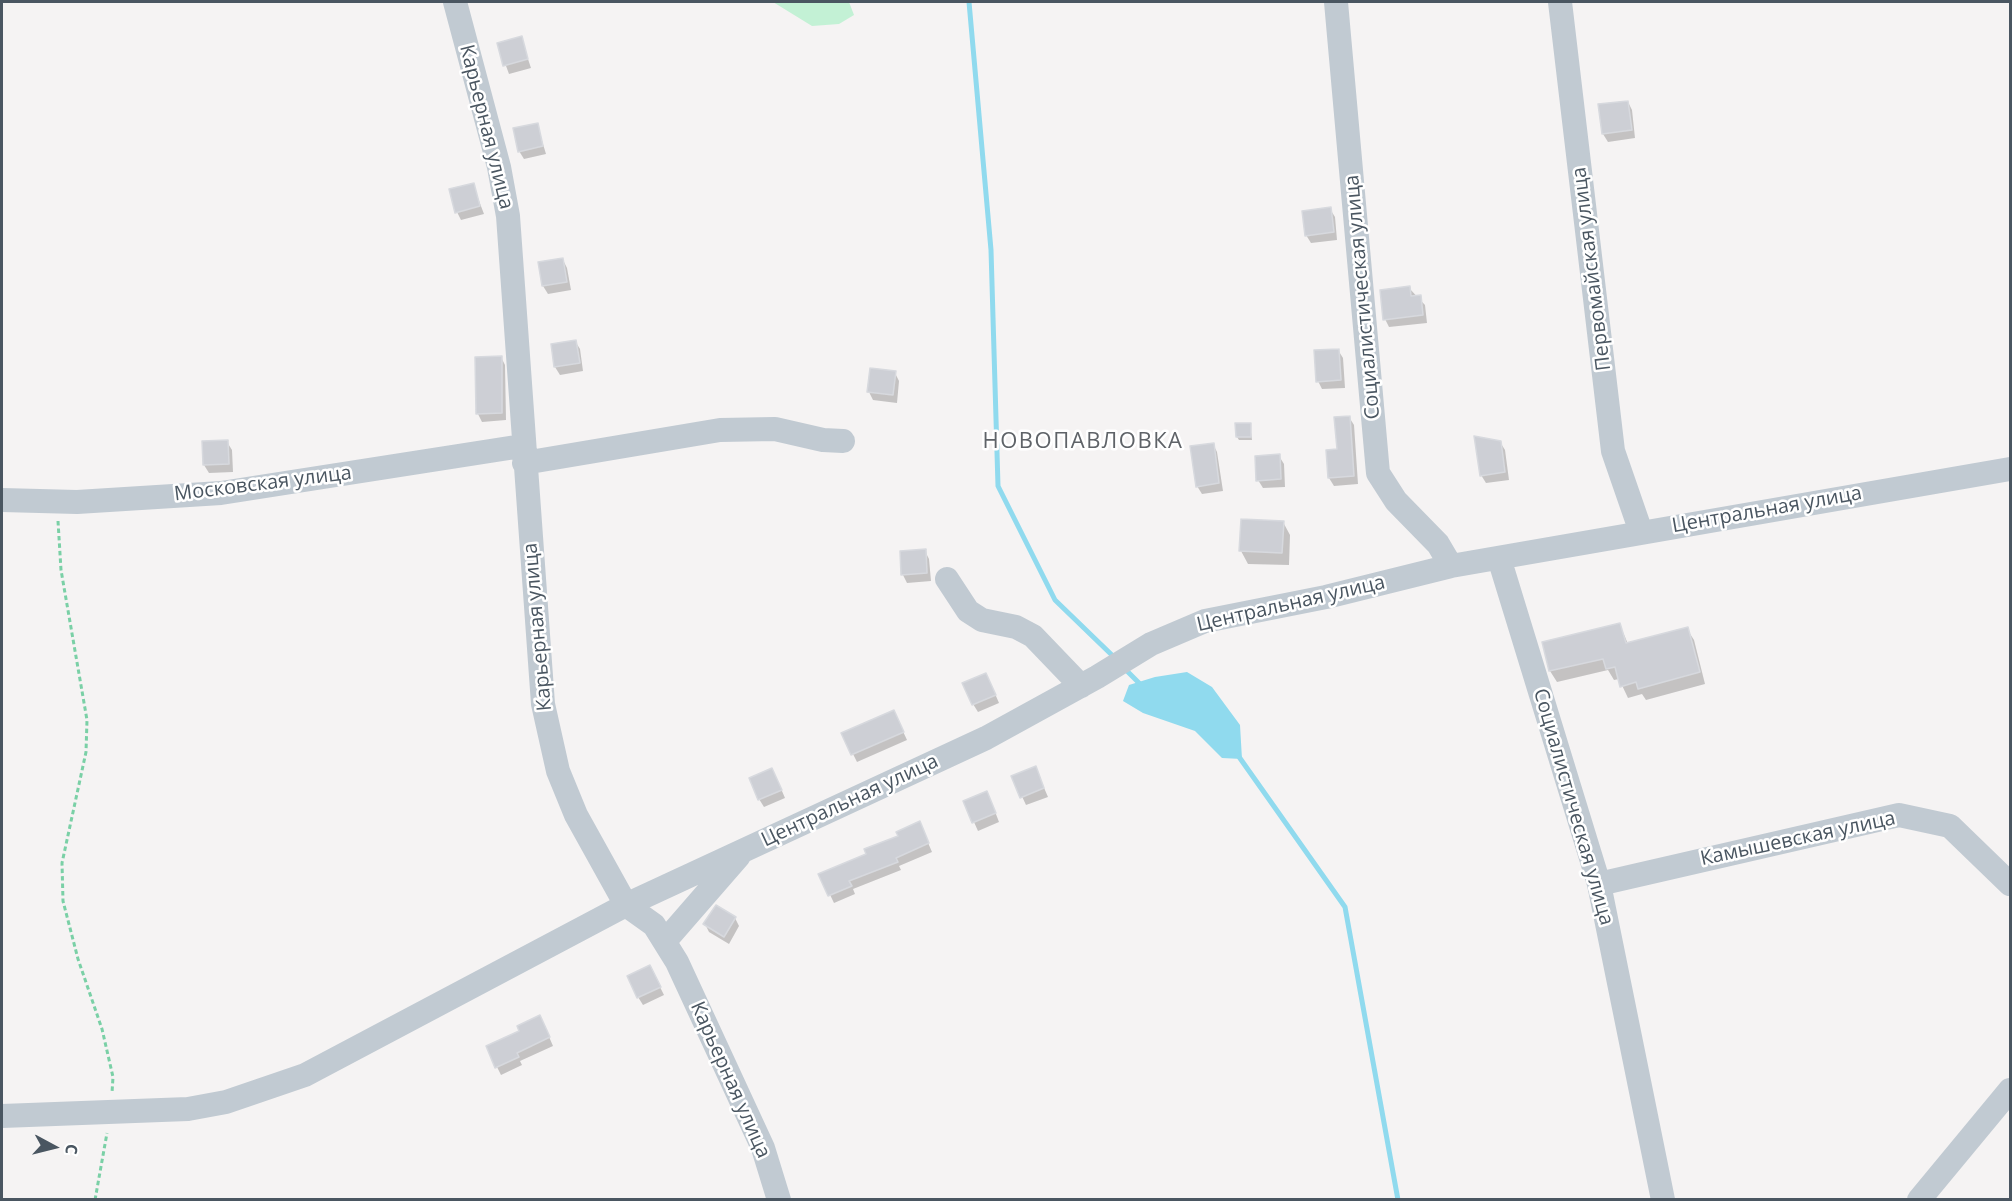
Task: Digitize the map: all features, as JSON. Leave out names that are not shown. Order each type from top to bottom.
[{"type":"street","name":"Карьерная улица","points":[[455,2],[499,167],[508,216],[523,455],[543,704],[558,771],[576,815],[626,905],[654,925],[666,940],[763,1148],[779,1200]]},
{"type":"street","name":"Социалистическая улица","points":[[1336,2],[1378,473],[1396,501],[1438,544],[1451,566]]},
{"type":"street","name":"Первомайская улица","points":[[1560,2],[1613,452],[1641,532]]},
{"type":"street","name":"Московская улица","points":[[2,500],[57,501],[221,493],[720,430],[775,429],[823,440],[843,441]]},
{"type":"street","name":"Центральная улица","points":[[2,1116],[198,1107],[256,1093],[306,1075],[626,905],[986,738],[1089,682],[1151,644],[1205,621],[1326,597],[1451,566],[2010,468]]},
{"type":"street","name":"Социалистическая улица","points":[[1499,558],[1599,884],[1663,1200]]},
{"type":"street","points":[[947,579],[968,611],[982,620],[1016,627],[1033,636],[1089,682]]},
{"type":"street","name":"Камышевская улица","points":[[1599,884],[1899,814],[1950,826],[2010,884]]},
{"type":"street","points":[[666,940],[746,849]]},
{"type":"street","points":[[1919,1200],[2010,1090]]},
{"type":"path","points":[[57,501],[61,570],[87,720],[86,752],[62,863],[63,901],[102,1029],[113,1077],[111,1112],[94,1200]]},
{"type":"green space","points":[[773,2],[849,2],[854,15],[839,24],[812,26]]},
{"type":"water","points":[[1187,672],[1212,687],[1240,725],[1242,759],[1222,758],[1195,731],[1143,713],[1123,701],[1129,685],[1155,677]]},
{"type":"building","points":[[522,36],[528,59],[503,66],[497,43]]},
{"type":"building","points":[[1628,101],[1632,130],[1602,134],[1598,104]]},
{"type":"building","points":[[538,123],[543,146],[518,152],[513,128]]},
{"type":"building","points":[[474,183],[480,206],[455,213],[449,189]]},
{"type":"building","points":[[1331,207],[1334,232],[1305,236],[1302,211]]},
{"type":"building","points":[[563,258],[567,282],[542,286],[538,262]]},
{"type":"building","points":[[1410,286],[1411,296],[1421,295],[1423,315],[1383,320],[1380,290]]},
{"type":"building","points":[[576,340],[580,363],[554,367],[551,344]]},
{"type":"building","points":[[1339,349],[1341,380],[1316,382],[1314,350]]},
{"type":"building","points":[[502,356],[502,413],[476,414],[475,357]]},
{"type":"building","points":[[870,368],[896,371],[893,395],[867,392]]},
{"type":"building","points":[[1350,416],[1354,476],[1328,478],[1326,450],[1337,449],[1334,417]]},
{"type":"building","points":[[1235,423],[1251,423],[1251,437],[1236,437]]},
{"type":"building","points":[[1474,436],[1501,441],[1505,472],[1480,476]]},
{"type":"building","points":[[228,440],[229,464],[203,465],[202,441]]},
{"type":"building","points":[[1214,443],[1219,483],[1196,487],[1190,446]]},
{"type":"building","points":[[1280,454],[1281,479],[1256,481],[1255,456]]},
{"type":"building","points":[[1241,519],[1284,521],[1282,553],[1239,551]]},
{"type":"building","points":[[926,549],[927,573],[901,575],[900,551]]},
{"type":"building","points":[[1620,623],[1626,643],[1688,627],[1700,672],[1638,689],[1636,682],[1620,687],[1615,667],[1606,669],[1603,659],[1549,671],[1542,642]]},
{"type":"building","points":[[986,673],[996,695],[972,705],[962,683]]},
{"type":"building","points":[[894,710],[904,732],[851,755],[841,733]]},
{"type":"building","points":[[1036,766],[1044,788],[1020,798],[1011,776]]},
{"type":"building","points":[[772,768],[782,790],[758,800],[749,778]]},
{"type":"building","points":[[987,791],[996,813],[972,823],[963,801]]},
{"type":"building","points":[[920,821],[929,843],[896,858],[898,862],[849,881],[852,886],[828,896],[818,874],[866,854],[864,849],[898,836],[896,832]]},
{"type":"building","points":[[716,905],[736,917],[724,937],[703,924]]},
{"type":"building","points":[[650,965],[661,987],[637,998],[627,976]]},
{"type":"building","points":[[540,1015],[550,1037],[517,1053],[519,1057],[495,1068],[486,1046],[519,1031],[517,1026]]},
{"type":"waterway","points":[[969,2],[991,250],[998,486],[1055,600],[1116,659]]},
{"type":"waterway","points":[[1124,668],[1143,687]]},
{"type":"waterway","points":[[1237,754],[1345,907],[1398,1200]]},
{"type":"district","name":"НОВОПАВЛОВКА","points":[[1083,442]]}]
